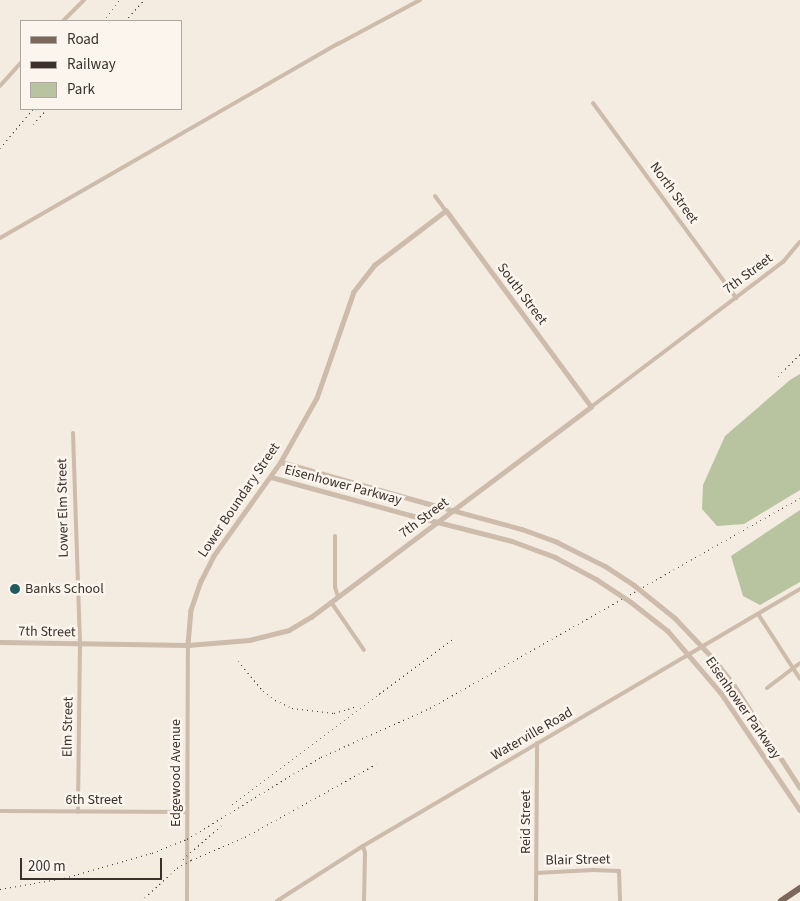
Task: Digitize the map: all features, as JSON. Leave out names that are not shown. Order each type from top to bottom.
[{"type":"main road","points":[[781,901],[800,888]]},
{"type":"street","points":[[64,20],[84,0]]},
{"type":"street","points":[[0,238],[338,44],[420,0]]},
{"type":"street","points":[[0,86],[20,64]]},
{"type":"street","name":"North Street","points":[[592,103],[736,298]]},
{"type":"street","name":"South Street","points":[[435,196],[591,406]]},
{"type":"street","name":"Lower Boundary Street","points":[[188,645],[195,594],[208,567],[281,462],[322,388],[346,310],[359,284],[383,259],[446,211]]},
{"type":"street","name":"7th Street","points":[[0,642],[188,645],[249,640],[277,634],[298,625],[736,298],[783,262],[800,242]]},
{"type":"street","name":"Lower Elm Street","points":[[73,433],[80,644]]},
{"type":"street","name":"Eisenhower Parkway","points":[[281,462],[522,529],[557,542],[605,566],[642,591],[675,618],[713,658],[734,685],[800,788]]},
{"type":"street","name":"Eisenhower Parkway","points":[[271,477],[518,543],[555,557],[596,579],[631,602],[668,631],[721,693],[800,810]]},
{"type":"street","points":[[335,536],[335,587],[338,597]]},
{"type":"street","name":"Waterville Road","points":[[277,901],[363,846],[800,588]]},
{"type":"street","points":[[331,602],[364,650]]},
{"type":"street","points":[[758,614],[800,679]]},
{"type":"street","name":"Elm Street","points":[[78,812],[80,644]]},
{"type":"street","name":"Edgewood Avenue","points":[[187,901],[188,645]]},
{"type":"street","points":[[767,688],[800,663]]},
{"type":"street","name":"Reid Street","points":[[536,901],[537,743]]},
{"type":"street","name":"6th Street","points":[[0,810],[187,812]]},
{"type":"street","points":[[363,846],[365,853],[364,901]]},
{"type":"street","name":"Blair Street","points":[[536,873],[593,870],[619,871],[620,901]]},
{"type":"green space","points":[[800,374],[800,490],[744,524],[717,526],[702,509],[703,485],[725,436],[790,380]]},
{"type":"green space","points":[[800,510],[800,582],[760,605],[743,596],[731,556]]},
{"type":"railway","points":[[104,20],[119,0]]},
{"type":"railway","points":[[126,20],[144,0]]},
{"type":"railway","points":[[0,148],[32,110]]},
{"type":"railway","points":[[33,124],[46,110]]},
{"type":"railway","points":[[778,376],[800,354]]},
{"type":"railway","points":[[0,889],[64,878],[152,853],[187,839],[321,757],[430,708],[800,498]]},
{"type":"railway","points":[[379,694],[453,639]]},
{"type":"railway","points":[[238,661],[263,691],[275,700],[292,708],[334,713],[357,706]]},
{"type":"railway","points":[[232,804],[384,690]]},
{"type":"railway","points":[[141,901],[177,868],[245,837],[376,764]]},
{"type":"railway","points":[[183,859],[224,823]]},
{"type":"place","name":"Banks School","points":[[15,589]]}]
